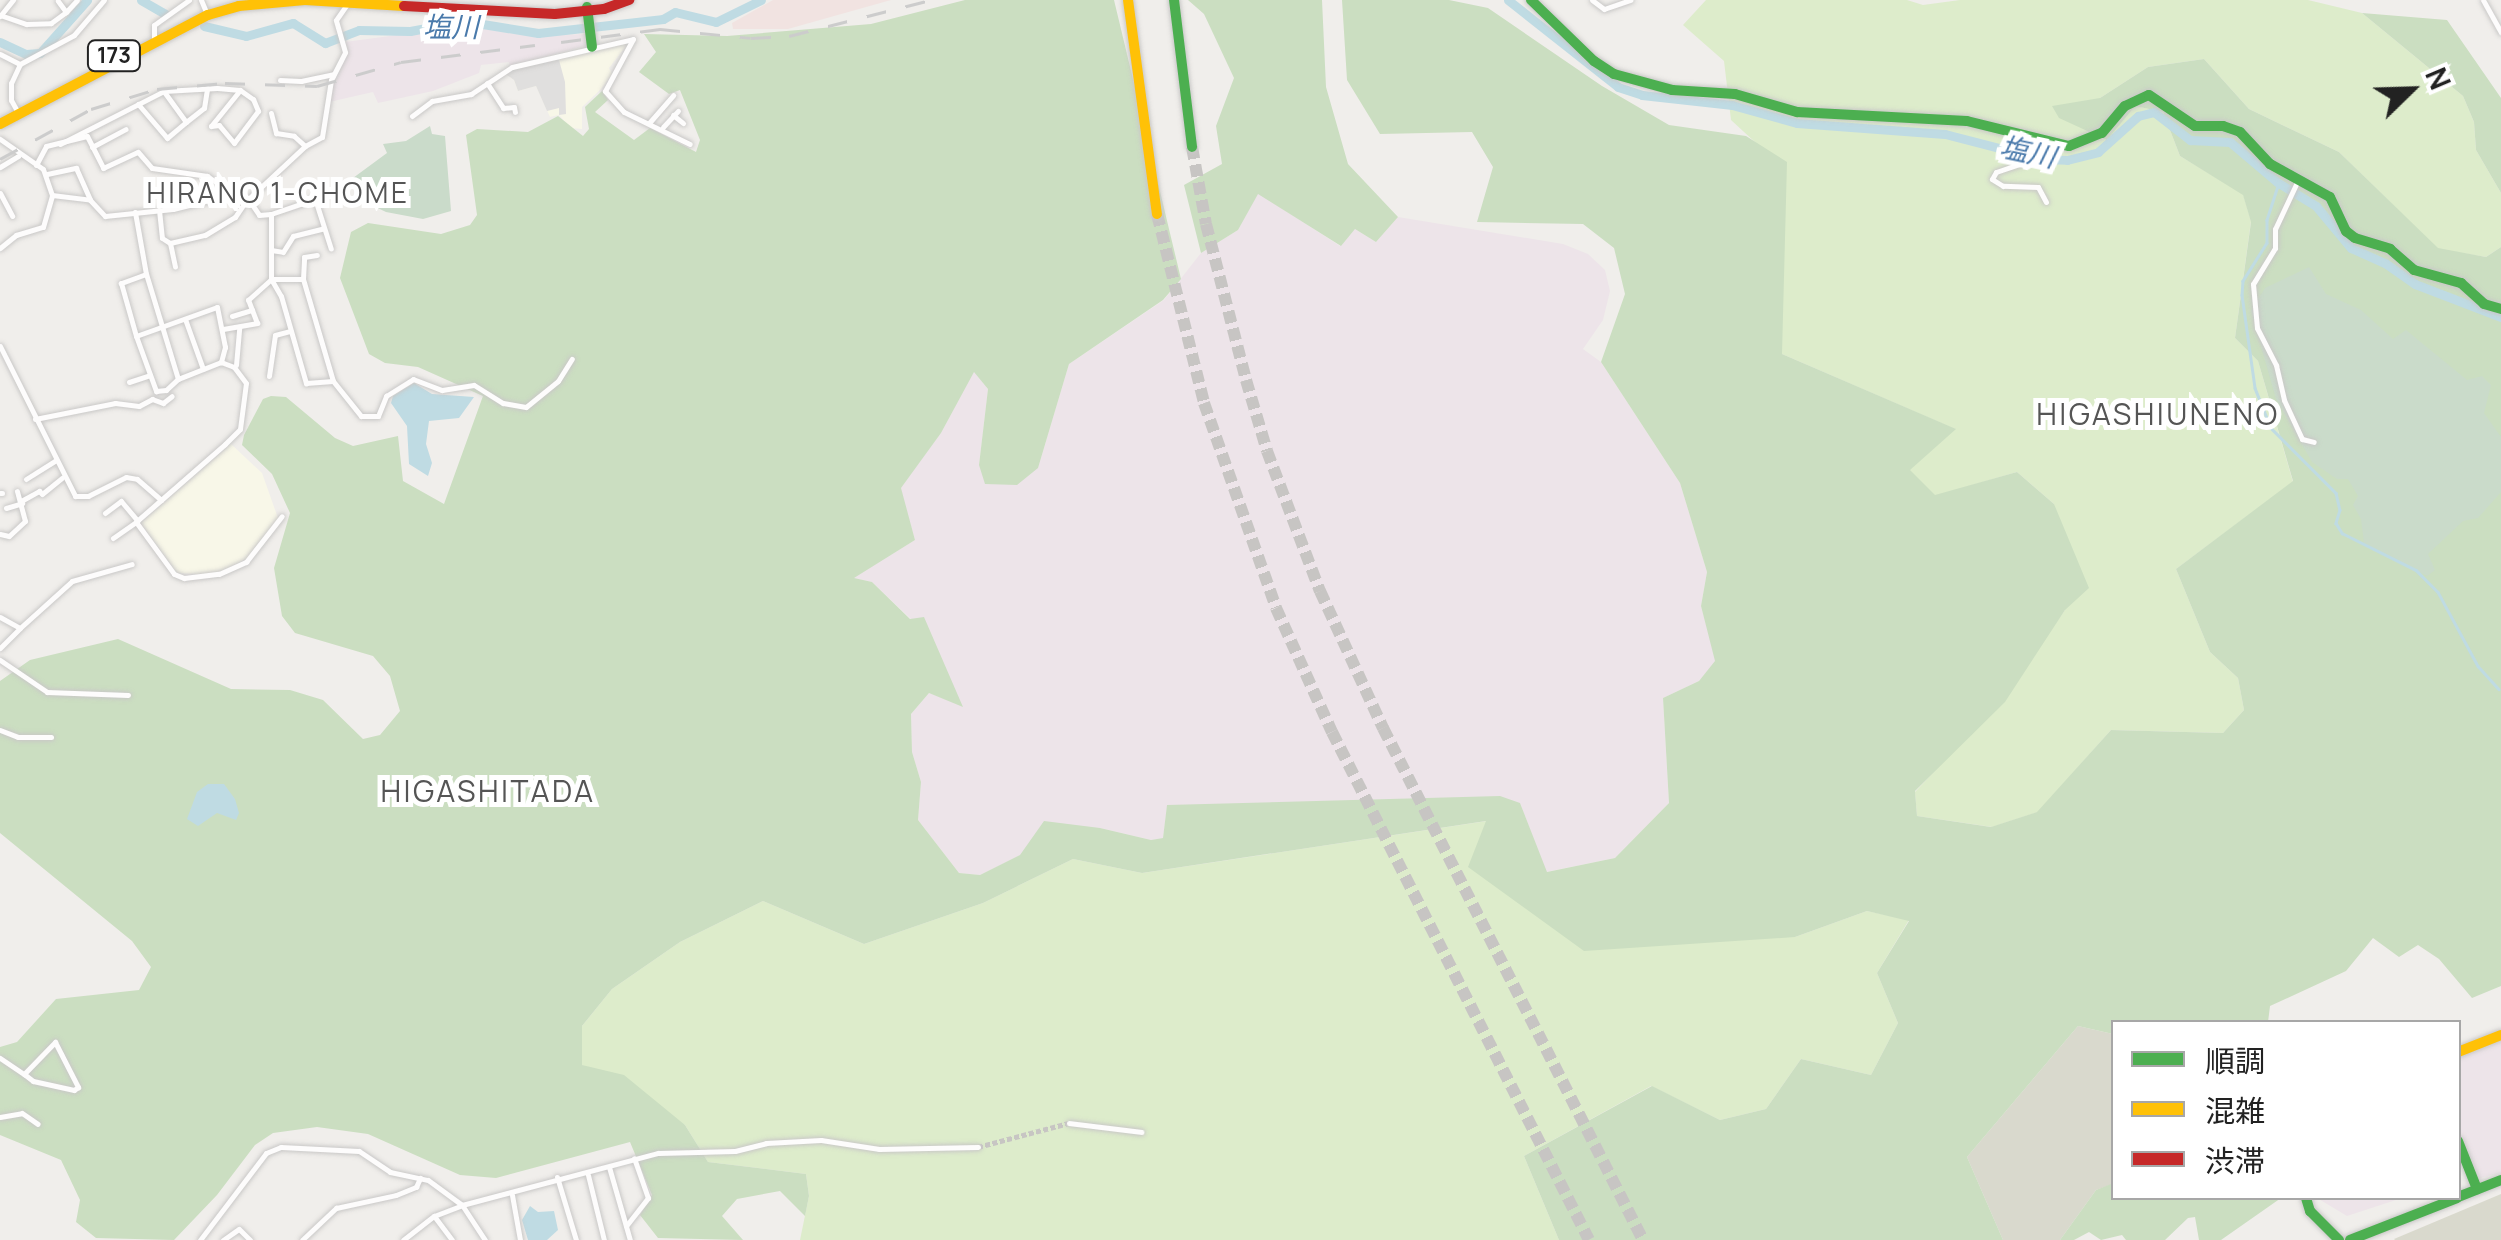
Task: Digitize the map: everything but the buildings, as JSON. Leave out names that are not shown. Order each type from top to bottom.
[{"type":"main road","name":"173","points":[[0,121],[204,8],[235,2],[305,0],[567,8]]},
{"type":"main road","name":"173","points":[[418,0],[567,8],[588,18],[629,0]]},
{"type":"main road","name":"173","points":[[588,18],[611,0]]},
{"type":"main road","points":[[1128,0],[1156,214]]},
{"type":"main road","points":[[1174,0],[1192,147]]},
{"type":"main road","points":[[1531,0],[1594,62],[1642,84],[1735,94],[1796,112],[1967,121],[2056,145],[2084,143],[2102,133],[2138,96],[2148,94],[2195,126],[2223,126],[2240,132],[2270,164],[2318,186],[2330,197],[2346,231],[2355,238],[2390,249],[2414,270],[2461,283],[2484,304],[2501,309]]},
{"type":"main road","points":[[588,18],[592,47]]},
{"type":"main road","points":[[2461,1051],[2501,1035]]},
{"type":"main road","points":[[2461,1149],[2477,1190]]},
{"type":"main road","points":[[2461,1196],[2501,1180]]},
{"type":"main road","points":[[2307,1200],[2310,1211],[2339,1240]]},
{"type":"main road","points":[[2350,1240],[2450,1200]]},
{"type":"street","points":[[14,0],[0,16],[26,24],[51,23],[77,0]]},
{"type":"street","points":[[17,112],[12,83],[20,64],[74,35],[104,0]]},
{"type":"street","points":[[154,38],[154,26],[189,0]]},
{"type":"street","points":[[1592,0],[1604,9],[1630,0]]},
{"type":"street","points":[[2484,0],[2501,32]]},
{"type":"street","points":[[58,1],[66,12]]},
{"type":"street","points":[[159,210],[162,238],[170,242],[205,234],[235,217],[246,201],[305,146],[322,137],[333,74],[344,52],[336,20],[348,1]]},
{"type":"street","points":[[412,116],[432,101],[462,97],[512,67],[633,39],[604,91],[624,112],[690,144]]},
{"type":"street","points":[[0,54],[20,64]]},
{"type":"street","points":[[280,80],[333,74]]},
{"type":"street","points":[[486,83],[503,108],[514,108],[515,112]]},
{"type":"street","points":[[138,104],[167,138],[204,108],[207,88]]},
{"type":"street","points":[[60,144],[164,92],[207,88],[240,90],[253,99],[258,112],[234,143],[219,125],[212,126],[240,90]]},
{"type":"street","points":[[164,92],[186,122]]},
{"type":"street","points":[[648,124],[673,95]]},
{"type":"street","points":[[271,113],[276,132],[294,136],[305,146]]},
{"type":"street","points":[[663,128],[676,113],[683,123]]},
{"type":"street","points":[[92,147],[126,129]]},
{"type":"street","points":[[36,165],[46,146],[87,136],[102,168],[138,152],[152,168],[207,176],[260,214],[315,200],[331,249]]},
{"type":"street","points":[[0,139],[47,174],[52,195],[43,226],[16,235],[0,248]]},
{"type":"street","points":[[2046,202],[2038,188],[2003,186],[1992,179],[1996,172],[2034,159],[2056,145]]},
{"type":"street","points":[[0,167],[18,156]]},
{"type":"street","points":[[47,174],[76,168],[90,200],[105,216],[159,210],[230,195]]},
{"type":"street","points":[[2298,180],[2275,229],[2274,248],[2254,284],[2254,298],[2258,328],[2276,365],[2284,400],[2302,439],[2314,442]]},
{"type":"street","points":[[0,193],[12,216]]},
{"type":"street","points":[[52,195],[90,200]]},
{"type":"street","points":[[136,212],[146,274],[178,379]]},
{"type":"street","points":[[271,214],[271,279],[281,296],[306,383],[333,381]]},
{"type":"street","points":[[271,250],[283,252],[293,236],[322,229]]},
{"type":"street","points":[[170,242],[175,266]]},
{"type":"street","points":[[317,255],[304,257],[303,279],[333,381],[361,416],[378,416],[386,396],[414,378],[442,390],[474,385],[503,403],[526,408],[558,381],[572,359]]},
{"type":"street","points":[[112,538],[137,522],[240,429],[246,383],[234,367],[221,362],[178,379],[166,390],[156,391],[121,284],[146,274]]},
{"type":"street","points":[[271,279],[303,279]]},
{"type":"street","points":[[222,329],[258,323],[250,296],[261,292],[271,279]]},
{"type":"street","points":[[136,336],[217,307],[226,347],[221,362]]},
{"type":"street","points":[[232,316],[252,310]]},
{"type":"street","points":[[185,319],[203,369]]},
{"type":"street","points":[[236,365],[239,327]]},
{"type":"street","points":[[269,376],[275,335],[290,331]]},
{"type":"street","points":[[0,346],[68,490],[81,498],[117,478],[137,479],[161,500]]},
{"type":"street","points":[[129,382],[150,374]]},
{"type":"street","points":[[35,418],[115,403],[139,406],[152,399],[163,403],[172,396]]},
{"type":"street","points":[[26,478],[54,461]]},
{"type":"street","points":[[6,508],[38,491],[42,494],[62,478]]},
{"type":"street","points":[[0,534],[9,536],[25,521],[17,490]]},
{"type":"street","points":[[105,514],[121,501],[174,574],[184,578],[219,574],[246,562],[282,516]]},
{"type":"street","points":[[0,648],[72,581],[132,564]]},
{"type":"street","points":[[0,617],[20,628]]},
{"type":"street","points":[[0,660],[47,692],[128,695]]},
{"type":"street","points":[[0,730],[18,737],[51,737]]},
{"type":"street","points":[[0,1058],[32,1082],[68,1092],[78,1087],[55,1042],[24,1074]]},
{"type":"street","points":[[0,1117],[22,1113],[38,1124]]},
{"type":"street","points":[[1069,1123],[1142,1132]]},
{"type":"street","points":[[404,1240],[434,1216],[462,1205],[512,1195],[557,1177],[588,1174],[634,1158],[821,1140],[880,1149],[978,1147]]},
{"type":"street","points":[[200,1240],[266,1153],[281,1147],[359,1151],[390,1172],[420,1178],[462,1205],[485,1240]]},
{"type":"street","points":[[626,1226],[648,1198],[634,1158]]},
{"type":"street","points":[[610,1167],[630,1240]]},
{"type":"street","points":[[588,1174],[604,1240]]},
{"type":"street","points":[[557,1177],[576,1240]]},
{"type":"street","points":[[302,1240],[336,1208],[396,1195],[416,1187],[420,1178]]},
{"type":"street","points":[[512,1195],[520,1240]]},
{"type":"street","points":[[434,1216],[448,1239]]},
{"type":"street","points":[[223,1240],[239,1229],[250,1240]]},
{"type":"shaded area","points":[[773,0],[891,0],[788,29],[733,29],[732,23]]},
{"type":"shaded area","points":[[465,26],[529,36],[586,34],[589,45],[510,66],[509,62],[481,65],[479,73],[433,91],[378,103],[373,92],[329,102],[335,75],[348,50],[345,42]]},
{"type":"shaded area","points":[[630,41],[609,68],[612,74],[582,107],[582,129],[571,128],[559,115],[550,117],[536,86],[518,91],[514,80],[504,73]]},
{"type":"shaded area","points":[[552,58],[559,60],[565,82],[566,114],[559,115],[559,108],[547,111],[536,86],[518,91],[514,80],[504,73]]},
{"type":"shaded area","points":[[1258,193],[1340,246],[1355,229],[1376,242],[1398,217],[1563,244],[1588,254],[1605,270],[1610,291],[1603,320],[1583,349],[1601,362],[1680,483],[1707,572],[1701,606],[1716,661],[1699,681],[1663,698],[1669,803],[1615,858],[1546,872],[1520,803],[1167,806],[1163,838],[1151,840],[1100,828],[1021,855],[980,875],[959,873],[918,820],[921,782],[912,752],[911,714],[929,693],[962,705],[911,619],[872,582],[853,578],[915,540],[900,488],[941,433],[974,371],[988,389],[979,465],[1038,468],[1069,364],[1164,300],[1201,253],[1238,230]]},
{"type":"shaded area","points":[[231,444],[262,473],[279,521],[253,555],[215,575],[177,573],[141,523]]},
{"type":"shaded area","points":[[2078,1026],[2111,1034],[2111,1185],[2096,1190],[2060,1240],[2003,1240],[1967,1157]]},
{"type":"shaded area","points":[[2501,1041],[2501,1173],[2480,1178],[2461,1137],[2461,1057]]},
{"type":"shaded area","points":[[2501,1194],[2501,1240],[2394,1239]]},
{"type":"shaded area","points":[[2320,1200],[2396,1200],[2347,1216]]},
{"type":"green space","points":[[965,0],[1114,0],[1181,279],[1163,300],[1069,364],[1038,468],[1017,485],[985,484],[979,465],[988,389],[974,372],[941,433],[901,488],[915,540],[854,578],[872,582],[910,619],[924,617],[963,707],[929,693],[911,714],[912,752],[921,782],[918,820],[959,873],[980,875],[1020,855],[1044,821],[1151,840],[1163,838],[1167,805],[1500,796],[1520,803],[1547,872],[1615,858],[1669,803],[1663,698],[1699,681],[1715,661],[1701,606],[1707,572],[1680,483],[1601,362],[1625,294],[1614,248],[1583,224],[1477,222],[1493,167],[1472,132],[1380,134],[1347,80],[1342,0],[1449,0],[1488,8],[1602,86],[1669,125],[1746,136],[1787,162],[1782,354],[1956,429],[1910,470],[1935,495],[2017,472],[2054,504],[2089,588],[2065,610],[2005,702],[1915,791],[1917,816],[1991,827],[2037,812],[2111,730],[2223,733],[2244,710],[2238,678],[2210,652],[2176,569],[2293,481],[2258,361],[2235,338],[2251,222],[2243,195],[2180,156],[2163,112],[2135,106],[2107,140],[2059,118],[2052,106],[2100,98],[2148,67],[2204,59],[2249,109],[2339,152],[2438,248],[2486,257],[2501,247],[2501,986],[2472,998],[2439,959],[2418,945],[2399,957],[2373,938],[2346,971],[2270,1006],[2268,1020],[2111,1020],[2111,1034],[2078,1026],[1967,1157],[2003,1240],[1559,1240],[1524,1156],[1652,1086],[1720,1120],[1766,1109],[1801,1059],[1871,1075],[1898,1023],[1877,973],[1909,921],[1867,911],[1795,937],[1584,951],[1468,867],[1486,821],[1142,873],[1073,859],[983,903],[864,944],[763,901],[680,942],[612,989],[582,1026],[582,1065],[624,1075],[685,1125],[708,1162],[806,1174],[809,1196],[805,1216],[780,1191],[737,1199],[722,1216],[743,1240],[658,1238],[640,1215],[652,1195],[630,1142],[496,1178],[460,1175],[368,1134],[317,1127],[273,1133],[255,1145],[217,1195],[174,1240],[96,1238],[76,1222],[80,1200],[61,1160],[0,1135],[0,1047],[17,1042],[56,999],[139,990],[151,967],[132,941],[0,833],[0,681],[30,660],[118,639],[231,689],[290,690],[323,700],[363,739],[380,735],[400,711],[390,676],[373,656],[295,633],[282,616],[274,568],[290,513],[272,474],[242,445],[244,435],[263,399],[286,397],[335,438],[353,446],[398,436],[403,481],[444,504],[483,396],[418,367],[385,363],[369,354],[340,278],[351,232],[368,223],[441,234],[470,225],[477,215],[466,135],[477,129],[528,132],[558,116],[583,136],[589,129],[585,107],[602,91],[608,100],[595,112],[634,140],[650,128],[696,152],[700,140],[680,90],[669,94],[639,72],[656,52],[644,34],[727,36],[871,24]]},
{"type":"green space","points":[[1188,0],[1322,0],[1326,87],[1348,164],[1398,217],[1376,242],[1355,229],[1341,246],[1258,194],[1238,230],[1201,253],[1184,185],[1222,164],[1216,126],[1234,78],[1204,14]]},
{"type":"green space","points":[[1706,0],[1907,0],[1923,5],[1960,0],[2308,0],[2362,13],[2463,96],[2474,122],[2476,150],[2501,193],[2501,247],[2486,257],[2438,249],[2339,152],[2249,109],[2204,59],[2148,67],[2100,98],[2163,112],[2180,156],[2243,194],[2251,221],[2235,338],[2258,361],[2293,482],[2176,569],[2210,652],[2238,678],[2244,710],[2223,733],[2111,730],[2038,812],[1992,827],[1917,816],[1915,792],[2003,698],[2065,610],[2054,504],[2017,472],[1935,496],[1909,470],[1955,429],[1782,354],[1769,155],[1731,120],[1724,61],[1683,25]]},
{"type":"green space","points":[[2362,13],[2447,20],[2501,98],[2501,193],[2476,150],[2474,122],[2463,96]]},
{"type":"green space","points":[[430,126],[432,134],[445,136],[451,211],[423,219],[386,212],[363,201],[353,178],[387,153],[383,144],[406,141]]},
{"type":"green space","points":[[2309,267],[2326,294],[2361,310],[2393,339],[2406,330],[2467,380],[2482,376],[2491,385],[2484,413],[2501,437],[2501,492],[2478,518],[2463,521],[2428,554],[2435,570],[2427,576],[2364,543],[2361,519],[2353,505],[2358,496],[2348,479],[2337,479],[2312,462],[2276,399],[2251,311],[2265,288]]},
{"type":"green space","points":[[1487,821],[1469,867],[1795,937],[1867,911],[1909,920],[1877,973],[1898,1023],[1871,1075],[1801,1059],[1766,1109],[1720,1120],[1651,1086],[1524,1156],[1559,1240],[800,1240],[809,1196],[806,1174],[708,1162],[685,1125],[582,1065],[582,1026],[612,989],[680,942],[763,901],[864,944],[983,903],[1073,859],[1142,873]]},
{"type":"green space","points":[[2111,1184],[2111,1200],[2278,1200],[2221,1240],[2199,1240],[2195,1217],[2188,1218],[2165,1240],[2126,1240],[2122,1235],[2101,1240],[2089,1232],[2074,1240],[2060,1240],[2096,1190]]},
{"type":"water","points":[[414,383],[432,394],[474,397],[459,418],[429,421],[426,444],[432,463],[428,476],[409,464],[407,426],[391,403],[393,396]]},
{"type":"water","points":[[208,784],[224,784],[235,799],[239,813],[236,820],[217,813],[198,826],[187,819],[197,792]]},
{"type":"water","points":[[530,1206],[538,1212],[554,1211],[558,1230],[547,1240],[528,1240],[522,1220]]},
{"type":"waterway","name":"塩川","points":[[0,42],[26,54],[40,53],[87,0]]},
{"type":"waterway","name":"塩川","points":[[141,0],[165,14]]},
{"type":"waterway","name":"塩川","points":[[204,26],[246,36],[293,23],[325,43],[359,30],[410,31],[464,21],[538,33],[663,19],[675,12],[716,22],[761,0]]},
{"type":"waterway","name":"塩川","points":[[1508,0],[1618,87],[1642,95],[1732,105],[1797,123],[1945,134],[2042,159],[2067,160],[2098,152],[2138,116],[2154,112],[2190,140],[2230,142],[2277,182],[2316,206],[2351,248],[2385,263],[2415,284],[2501,317]]},
{"type":"waterway","points":[[2279,183],[2267,220],[2267,243],[2243,281],[2242,295],[2255,388],[2271,428],[2336,493],[2340,510],[2336,523],[2342,533],[2416,570],[2438,592],[2478,666],[2499,689]]},
{"type":"tunnel","points":[[1192,147],[1206,224],[1246,380],[1267,451],[1320,591],[1383,728],[1643,1240]]},
{"type":"tunnel","points":[[1157,214],[1204,403],[1276,608],[1332,732],[1589,1240]]},
{"type":"tunnel","points":[[978,1147],[1069,1123]]},
{"type":"railway","points":[[561,42],[660,29],[751,38],[789,36],[930,0]]},
{"type":"railway","points":[[0,159],[91,109],[157,89],[225,83],[317,86],[401,62],[535,45]]},
{"type":"traffic: fast","points":[[1174,0],[1192,147]]},
{"type":"traffic: fast","points":[[1531,0],[1594,61],[1614,74],[1672,90],[1735,94],[1797,112],[1967,121],[2069,146],[2102,133],[2125,106],[2149,95],[2195,126],[2223,126],[2240,132],[2270,164],[2330,197],[2346,231],[2355,238],[2390,249],[2414,270],[2461,283],[2484,304],[2501,309]]},
{"type":"traffic: fast","points":[[587,7],[592,47]]},
{"type":"traffic: fast","points":[[2461,1149],[2477,1189]]},
{"type":"traffic: fast","points":[[2461,1196],[2501,1180]]},
{"type":"traffic: fast","points":[[2307,1200],[2310,1211],[2339,1240]]},
{"type":"traffic: fast","points":[[2350,1240],[2452,1200]]},
{"type":"traffic: slow","points":[[0,124],[208,15],[239,6],[305,0],[404,6]]},
{"type":"traffic: slow","points":[[1128,0],[1157,214]]},
{"type":"traffic: slow","points":[[2461,1051],[2501,1035]]},
{"type":"traffic: jam","points":[[404,6],[555,14],[604,9],[629,0]]},
{"type":"district","name":"HIRANO 1-CHOME","points":[[278,192]]},
{"type":"district","name":"HIGASHIUNENO","points":[[2158,414]]},
{"type":"district","name":"HIGASHITADA","points":[[488,791]]}]
